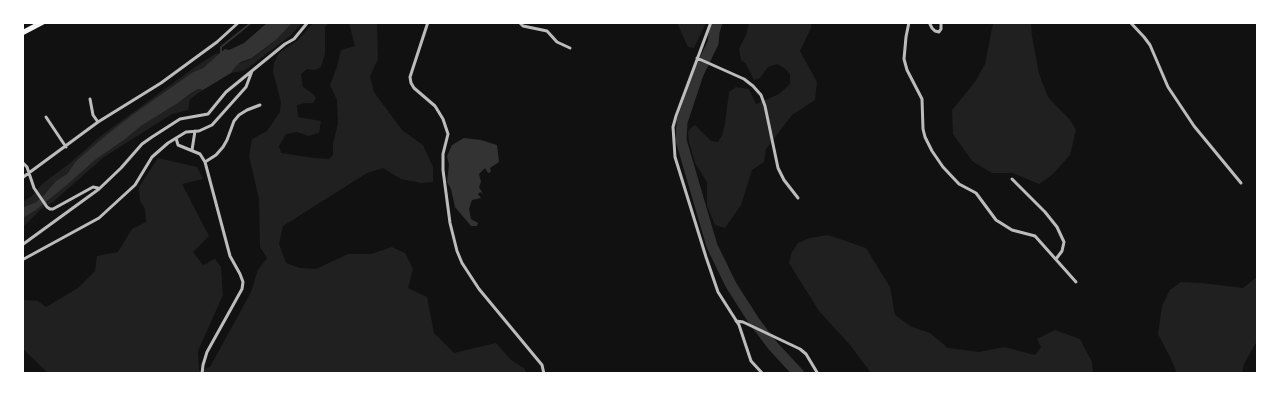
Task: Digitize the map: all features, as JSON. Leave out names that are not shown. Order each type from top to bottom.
[{"type":"highway","points":[[22,33],[43,22]]},
{"type":"street","points":[[22,178],[98,122],[161,84],[217,42],[239,22]]},
{"type":"street","points":[[22,245],[99,188],[121,168],[142,144],[180,119],[208,114],[226,92],[294,39],[308,22]]},
{"type":"street","points":[[428,22],[410,77],[414,88],[436,106],[448,134],[443,154],[443,170],[450,223],[457,251],[462,263],[479,289],[542,366],[544,374]]},
{"type":"street","points":[[519,22],[523,26],[547,31],[556,42],[570,48]]},
{"type":"street","points":[[711,22],[673,127],[675,157],[718,292],[744,337],[751,361],[763,374]]},
{"type":"street","points":[[909,22],[904,59],[907,70],[922,99],[923,129],[932,151],[959,184],[976,193],[996,220],[1012,230],[1035,236],[1076,282]]},
{"type":"street","points":[[930,22],[932,28],[939,32],[941,22]]},
{"type":"street","points":[[1130,22],[1150,45],[1168,87],[1194,126],[1241,183]]},
{"type":"street","points":[[699,58],[744,79],[760,95],[765,106],[778,168],[784,180],[798,198]]},
{"type":"street","points":[[22,260],[98,218],[135,185],[157,152],[186,132],[195,131],[212,124],[246,87],[252,70]]},
{"type":"street","points":[[90,99],[93,115],[98,122]]},
{"type":"street","points":[[205,162],[216,155],[223,147],[228,140],[234,121],[239,115],[260,105]]},
{"type":"street","points":[[46,117],[66,146]]},
{"type":"street","points":[[192,150],[195,131]]},
{"type":"street","points":[[176,138],[178,145],[200,154],[205,162],[230,256],[243,282],[242,289],[208,352],[202,374]]},
{"type":"street","points":[[22,162],[29,172],[34,188],[47,207],[53,209],[93,187],[99,188]]},
{"type":"street","points":[[1012,179],[1045,212],[1057,227],[1064,242],[1062,251],[1056,259]]},
{"type":"street","points":[[736,321],[800,349],[806,354],[818,374]]},
{"type":"shaded area","points":[[267,23],[292,23],[277,39],[252,58],[241,62],[231,73],[203,90],[198,89],[141,126],[95,160],[36,210],[23,218],[22,208],[36,202],[56,181],[67,174],[76,161],[104,137],[193,72],[203,68],[225,49],[229,50],[244,43]]},
{"type":"shaded area","points":[[292,23],[302,23],[290,36],[248,68],[231,73],[236,65],[253,58],[277,39]]},
{"type":"shaded area","points":[[313,23],[329,23],[325,27],[325,54],[321,67],[315,70],[307,69],[301,74],[303,87],[316,98],[313,103],[297,105],[298,117],[321,121],[319,133],[308,136],[297,132],[286,134],[279,146],[281,153],[329,159],[333,155],[333,144],[338,123],[337,100],[330,85],[341,50],[355,46],[349,23],[377,23],[378,59],[370,76],[374,92],[402,130],[423,145],[433,167],[433,182],[421,183],[401,179],[383,168],[367,173],[283,226],[279,244],[286,263],[300,268],[316,269],[348,254],[371,254],[392,247],[405,253],[413,269],[408,288],[427,297],[434,333],[454,353],[496,343],[511,360],[525,369],[526,373],[48,373],[23,349],[22,300],[38,301],[46,307],[78,288],[95,271],[97,256],[118,252],[132,229],[146,222],[145,209],[140,201],[139,187],[158,158],[197,167],[203,179],[182,184],[209,236],[193,252],[203,265],[215,259],[221,267],[223,295],[198,351],[199,371],[210,367],[251,292],[258,270],[267,258],[260,247],[259,199],[249,156],[252,139],[267,131],[280,112],[281,102],[273,72],[274,63],[279,53],[298,40]]},
{"type":"shaded area","points":[[677,23],[706,23],[694,48],[688,47]]},
{"type":"shaded area","points":[[749,23],[811,23],[811,28],[800,51],[817,82],[815,100],[792,115],[766,149],[764,162],[752,170],[741,205],[725,228],[715,225],[707,206],[707,182],[695,163],[688,132],[695,125],[711,141],[718,142],[725,124],[729,92],[736,87],[749,89],[756,104],[779,94],[790,84],[790,74],[777,64],[768,67],[760,78],[754,80],[746,64],[741,60],[739,49],[746,35]]},
{"type":"shaded area","points":[[993,23],[1031,23],[1039,74],[1048,97],[1070,120],[1076,130],[1070,155],[1053,174],[1039,184],[1013,173],[992,173],[972,161],[953,134],[952,110],[975,82],[985,64]]},
{"type":"shaded area","points":[[220,53],[203,68],[193,72],[132,115],[76,161],[67,174],[56,181],[36,202],[23,208],[22,202],[32,196],[42,184],[102,135],[195,67],[215,54]]},
{"type":"shaded area","points":[[198,89],[203,90],[190,99],[188,110],[172,114],[104,157],[53,202],[41,209],[23,227],[22,218],[36,210],[95,160],[141,126]]},
{"type":"shaded area","points":[[464,138],[481,140],[497,145],[499,162],[490,168],[491,172],[488,173],[485,168],[479,174],[481,182],[479,187],[483,194],[480,192],[478,194],[481,198],[472,200],[469,209],[471,219],[478,223],[477,226],[471,226],[455,207],[451,189],[447,182],[449,165],[447,156],[452,145]]},
{"type":"shaded area","points":[[828,235],[866,248],[890,287],[895,315],[912,327],[930,333],[948,348],[979,352],[1004,347],[1035,355],[1041,347],[1037,339],[1055,330],[1080,339],[1092,362],[1093,373],[871,373],[850,345],[819,311],[789,263],[792,252],[798,243],[810,238]]},
{"type":"shaded area","points":[[1257,277],[1257,341],[1244,364],[1242,373],[1177,373],[1158,334],[1162,306],[1170,290],[1181,282],[1243,288]]},
{"type":"waterway","points":[[221,53],[221,47],[252,22]]},
{"type":"waterway","points":[[717,22],[713,43],[698,74],[682,122],[681,140],[712,246],[731,285],[773,346],[799,374]]}]
